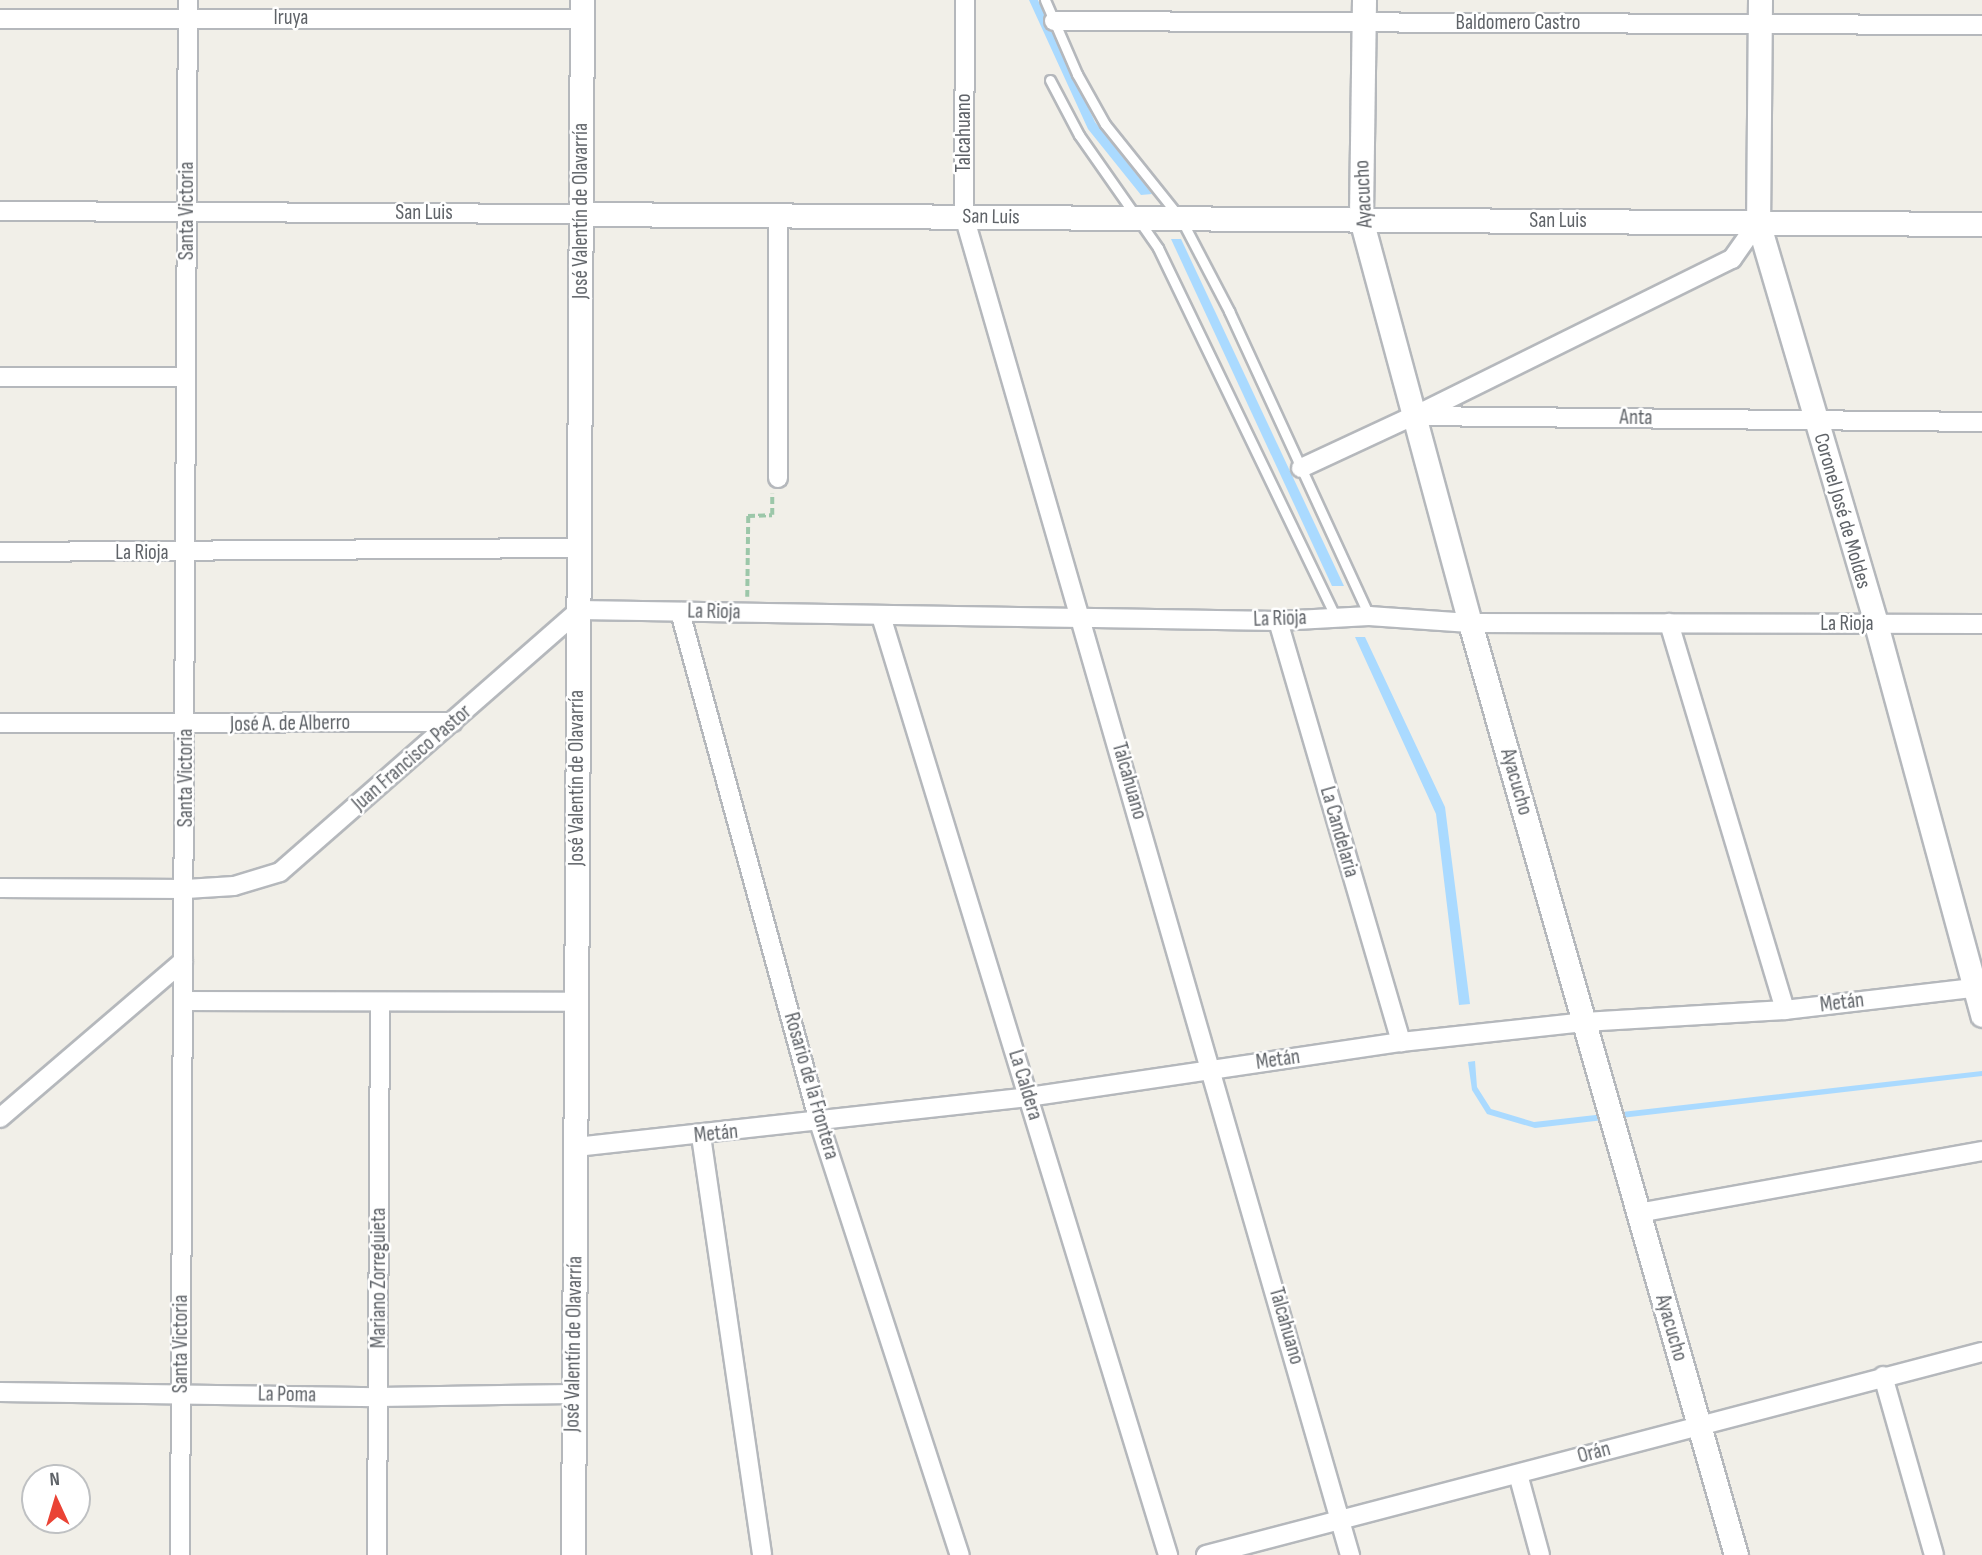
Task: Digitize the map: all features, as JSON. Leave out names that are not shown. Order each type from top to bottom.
[{"type":"street","name":"Santa Victoria","points":[[180,1555],[183,961],[186,889],[185,377],[188,0]]},
{"type":"street","name":"Talcahuano","points":[[965,0],[964,216],[1214,1069],[1350,1555]]},
{"type":"street","name":"Coronel José de Moldes","points":[[1760,0],[1758,222],[1876,624],[1978,987],[1982,1015]]},
{"type":"street","name":"Iruya","points":[[0,19],[187,18],[582,9]]},
{"type":"street","name":"José Valentín de Olavarría","points":[[573,1555],[582,9]]},
{"type":"street","name":"Baldomero Castro","points":[[1054,21],[1364,11],[1760,24],[1982,25]]},
{"type":"street","name":"Ayacucho","points":[[1364,11],[1361,219],[1471,623],[1736,1555]]},
{"type":"street","name":"San Luis","points":[[0,211],[1982,223]]},
{"type":"street","points":[[778,216],[778,478]]},
{"type":"street","points":[[1413,416],[1732,259],[1758,222]]},
{"type":"street","points":[[0,377],[185,377]]},
{"type":"street","name":"Anta","points":[[1301,468],[1413,416],[1982,422]]},
{"type":"street","name":"La Rioja","points":[[0,552],[185,553],[578,548]]},
{"type":"street","name":"La Rioja","points":[[579,610],[1278,621],[1369,616],[1471,623],[1982,624]]},
{"type":"street","name":"Juan Francisco Pastor","points":[[0,888],[186,889],[234,886],[280,872],[579,610]]},
{"type":"street","name":"Rosario de la Frontera","points":[[680,612],[819,1122],[960,1555]]},
{"type":"street","name":"La Caldera","points":[[881,616],[1168,1555]]},
{"type":"street","name":"La Candelaria","points":[[1278,621],[1401,1042]]},
{"type":"street","points":[[1669,623],[1785,1010]]},
{"type":"street","name":"José A. de Alberro","points":[[0,723],[453,722]]},
{"type":"street","points":[[0,1118],[183,961]]},
{"type":"street","name":"Metán","points":[[576,1147],[701,1136],[1028,1097],[1401,1042],[1584,1022],[1785,1010],[1978,987]]},
{"type":"street","points":[[184,1001],[576,1002]]},
{"type":"street","name":"Mariano Zorreguieta","points":[[377,1555],[380,1002]]},
{"type":"street","points":[[701,1136],[762,1555]]},
{"type":"street","points":[[1638,1213],[1982,1151]]},
{"type":"street","name":"Orán","points":[[1206,1555],[1339,1518],[1518,1474],[1982,1352]]},
{"type":"street","points":[[1883,1376],[1934,1555]]},
{"type":"street","name":"La Poma","points":[[0,1392],[379,1397],[573,1394]]},
{"type":"street","points":[[1518,1474],[1539,1555]]},
{"type":"lane","points":[[1045,0],[1105,124],[1181,219],[1369,616]]},
{"type":"lane","points":[[1050,80],[1079,135],[1138,218],[1170,272],[1335,616]]},
{"type":"path","points":[[747,613],[748,516],[772,515],[772,485],[778,485],[778,478]]},
{"type":"water","points":[[1029,0],[1038,0],[1095,122],[1152,194],[1141,195],[1088,129]]},
{"type":"water","points":[[1171,239],[1181,239],[1344,586],[1332,586]]},
{"type":"water","points":[[1355,637],[1365,637],[1445,807],[1470,1004],[1459,1005],[1436,814]]},
{"type":"water","points":[[1475,1061],[1477,1087],[1491,1109],[1534,1122],[1982,1071],[1982,1076],[1535,1128],[1487,1114],[1472,1090],[1468,1062]]}]
